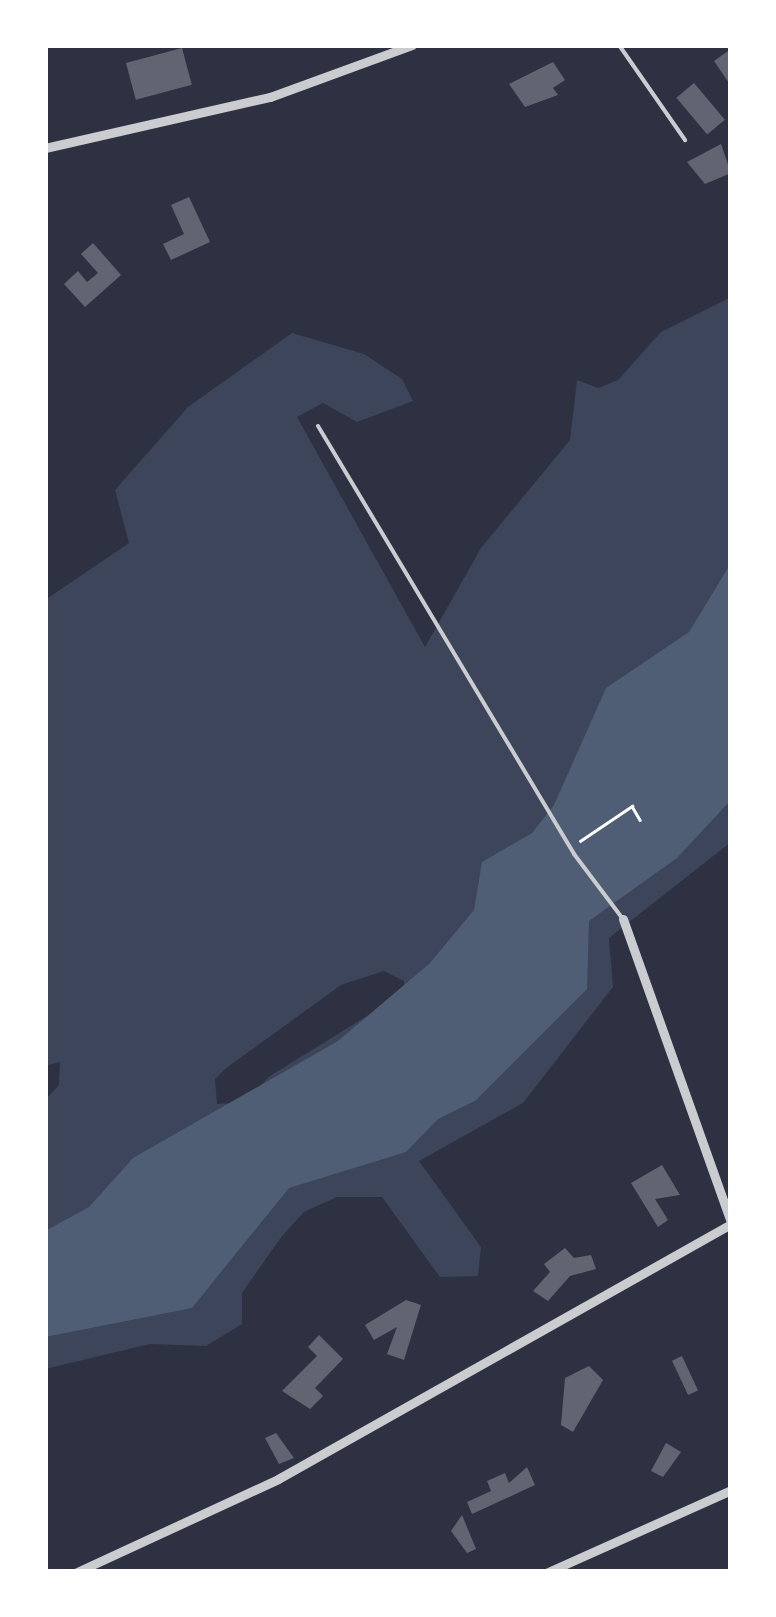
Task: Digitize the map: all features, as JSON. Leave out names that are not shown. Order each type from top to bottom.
[{"type":"street","points":[[45,148],[270,97],[412,45]]},
{"type":"street","points":[[77,1572],[278,1479],[731,1223],[623,919]]},
{"type":"street","points":[[548,1572],[731,1490]]},
{"type":"lane","points":[[619,45],[685,140]]},
{"type":"lane","points":[[318,426],[570,848],[623,919]]},
{"type":"path","points":[[570,848],[632,806],[640,820]]},
{"type":"shaded area","points":[[731,297],[731,842],[609,938],[613,987],[523,1103],[419,1161],[481,1247],[478,1276],[440,1277],[382,1197],[337,1197],[304,1212],[282,1236],[242,1293],[242,1324],[206,1346],[150,1344],[45,1369],[45,1100],[59,1085],[60,1062],[45,1066],[45,600],[129,543],[115,490],[188,407],[292,333],[364,354],[402,379],[413,401],[357,422],[323,403],[297,417],[425,647],[481,548],[570,440],[577,380],[598,388],[618,380],[661,332]],"holes":[[[384,971],[404,981],[404,993],[270,1076],[244,1102],[217,1104],[215,1079],[225,1069],[341,985]]]},
{"type":"shaded area","points":[[731,563],[731,800],[677,858],[589,921],[587,989],[475,1101],[438,1119],[406,1152],[289,1188],[192,1308],[45,1337],[45,1231],[89,1207],[133,1158],[338,1041],[430,963],[474,910],[482,862],[532,833],[554,805],[606,688],[689,632]]},
{"type":"building","points":[[182,48],[192,85],[136,100],[126,63]]},
{"type":"building","points":[[728,51],[731,56],[731,86],[714,61]]},
{"type":"building","points":[[553,62],[565,80],[553,88],[558,95],[525,107],[509,84]]},
{"type":"building","points":[[694,83],[725,120],[707,135],[676,98]]},
{"type":"building","points":[[721,144],[731,173],[705,184],[687,162]]},
{"type":"building","points":[[189,197],[210,242],[171,260],[163,244],[184,234],[171,205]]},
{"type":"building","points":[[93,243],[121,275],[85,307],[64,284],[78,271],[87,282],[98,273],[81,254]]},
{"type":"building","points":[[662,1165],[680,1195],[655,1199],[668,1220],[658,1227],[631,1183]]},
{"type":"building","points":[[565,1248],[574,1258],[591,1255],[596,1269],[570,1276],[548,1301],[533,1291],[550,1272],[544,1264]]},
{"type":"building","points":[[406,1300],[421,1305],[404,1360],[387,1354],[397,1327],[374,1340],[365,1325]]},
{"type":"building","points":[[319,1335],[343,1359],[315,1388],[323,1396],[310,1409],[282,1391],[317,1356],[308,1347]]},
{"type":"building","points":[[682,1356],[698,1390],[688,1395],[672,1361]]},
{"type":"building","points":[[589,1366],[603,1380],[573,1432],[561,1425],[565,1378]]},
{"type":"building","points":[[276,1433],[294,1458],[279,1464],[265,1438]]},
{"type":"building","points":[[666,1443],[681,1452],[663,1477],[651,1471]]},
{"type":"building","points":[[527,1467],[535,1485],[472,1514],[467,1502],[491,1491],[487,1481],[505,1473],[509,1483]]},
{"type":"building","points":[[462,1515],[476,1549],[467,1553],[451,1531]]}]
